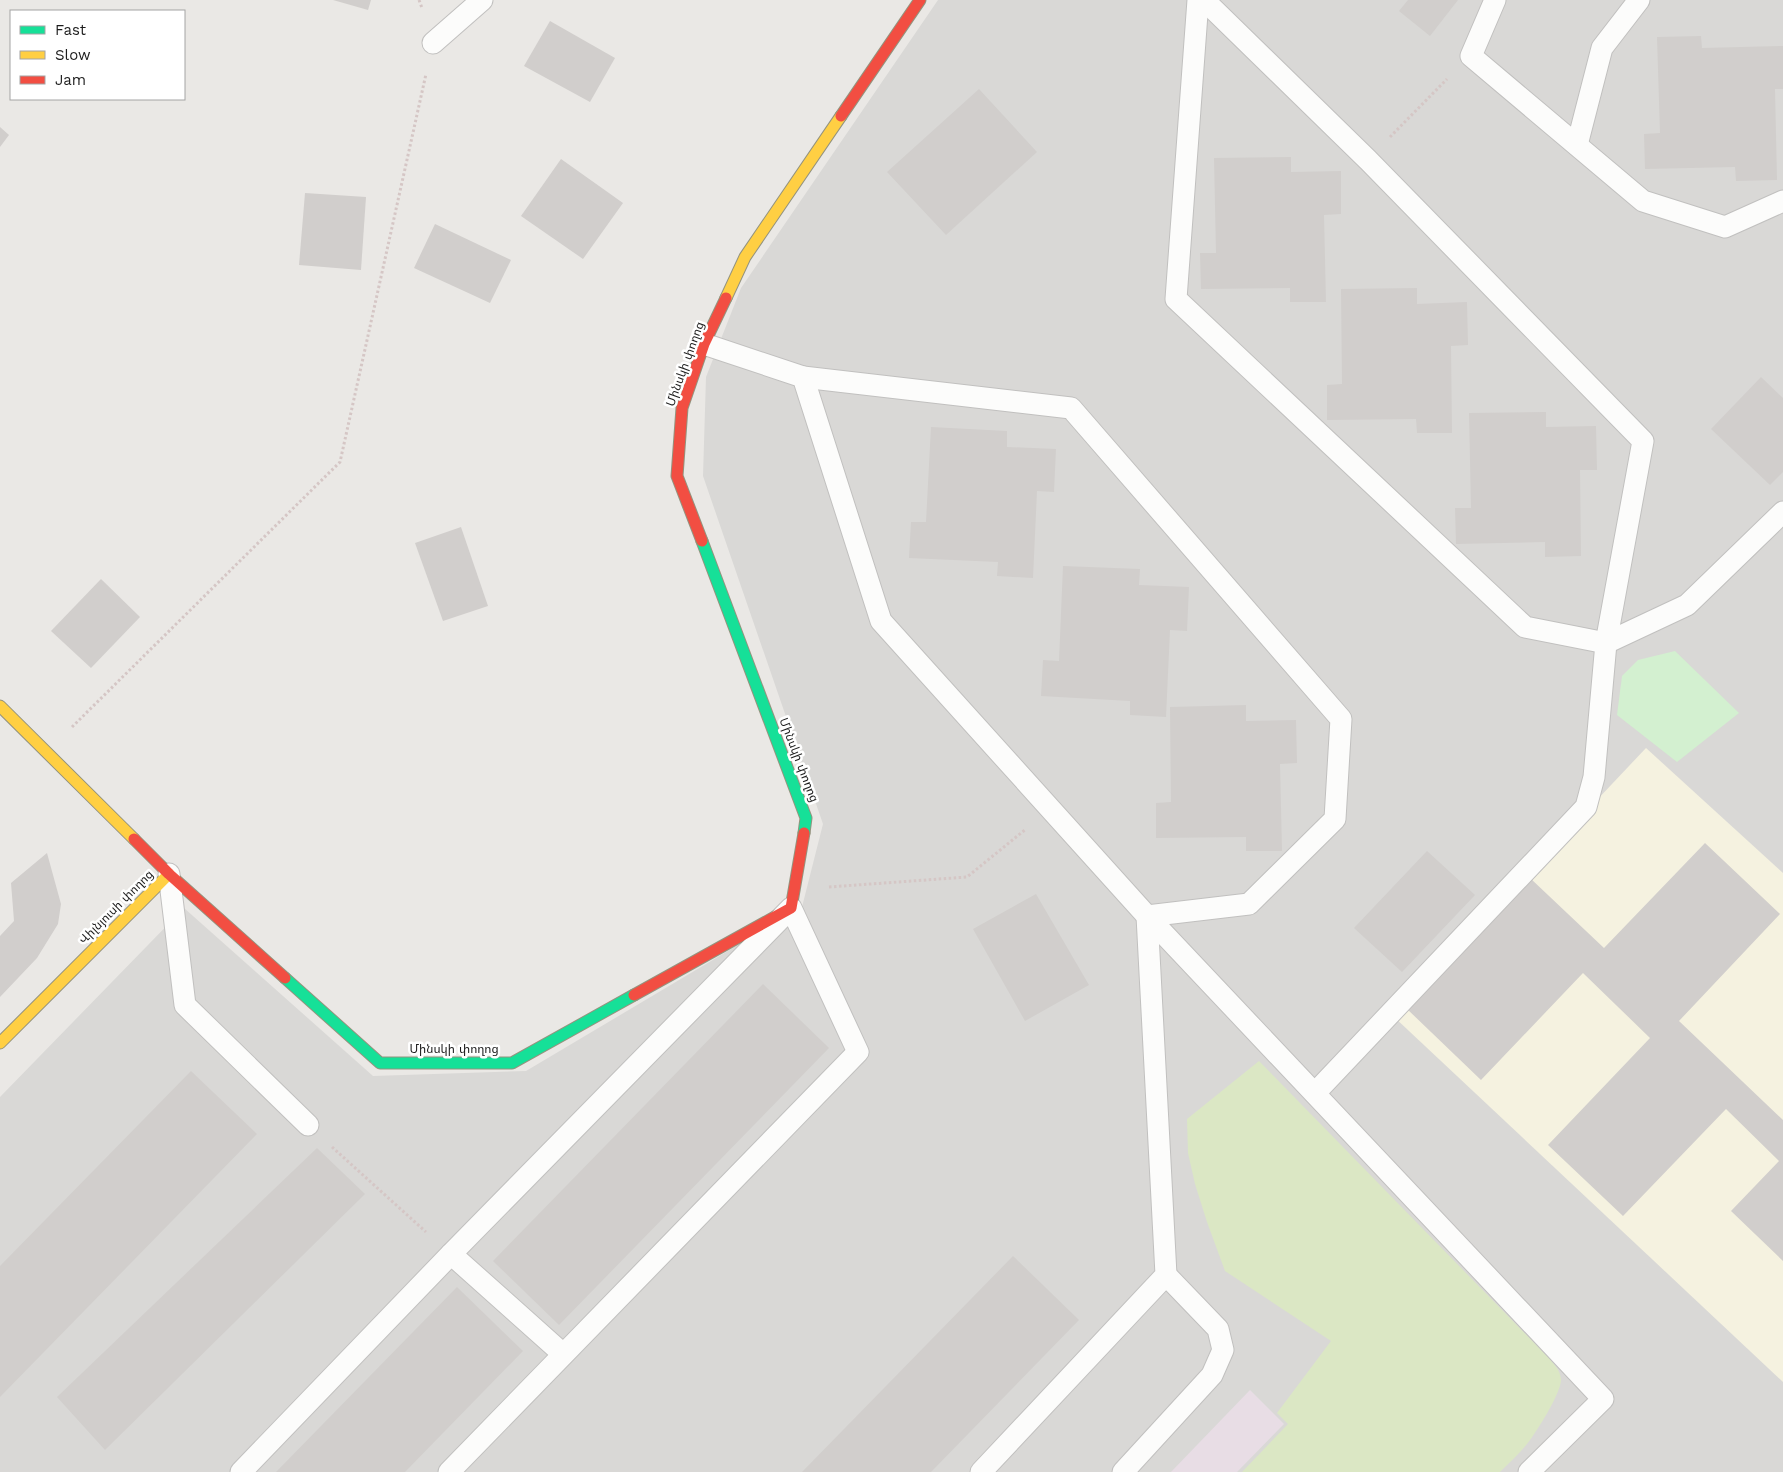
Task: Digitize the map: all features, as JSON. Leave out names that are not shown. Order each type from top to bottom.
[{"type":"main road","name":"Մինսկի փողոց","points":[[169,874],[380,1063],[512,1063],[792,899],[806,818],[677,476],[682,408],[704,344],[745,257],[920,0]]},
{"type":"main road","name":"Վիլնյուսի փողոց","points":[[0,706],[169,874],[0,1043]]},
{"type":"lane","points":[[433,43],[482,0]]},
{"type":"lane","points":[[1198,0],[1176,299],[1525,627],[1606,643],[1687,605],[1783,512]]},
{"type":"lane","points":[[1204,0],[1368,160],[1643,441],[1606,643],[1594,777],[1586,807],[1315,1093]]},
{"type":"lane","points":[[1494,0],[1470,56],[1643,201],[1725,227],[1783,201]]},
{"type":"lane","points":[[1577,145],[1602,48],[1639,0]]},
{"type":"lane","points":[[704,344],[803,377],[1071,408],[1341,719],[1335,819],[1248,904],[1147,916]]},
{"type":"lane","points":[[803,377],[881,621],[1147,916],[1603,1399],[1529,1472]]},
{"type":"lane","points":[[169,874],[186,1005],[308,1125]]},
{"type":"lane","points":[[241,1472],[792,899],[858,1052],[448,1472]]},
{"type":"lane","points":[[1123,1472],[1212,1375],[1223,1350],[1218,1329],[1166,1274],[1147,916]]},
{"type":"lane","points":[[450,1254],[563,1354]]},
{"type":"lane","points":[[981,1472],[1166,1274]]},
{"type":"path","points":[[46,752],[340,462],[433,43],[419,0]]},
{"type":"path","points":[[1368,160],[1470,56]]},
{"type":"path","points":[[792,899],[968,877],[1050,808]]},
{"type":"path","points":[[308,1125],[450,1254]]},
{"type":"shaded area","points":[[938,0],[1783,0],[1783,1472],[0,1472],[0,1097],[184,908],[373,1076],[526,1071],[802,907],[823,824],[703,476],[706,377],[741,288]]},
{"type":"shaded area","points":[[1646,748],[1783,873],[1783,1382],[1393,1016]]},
{"type":"shaded area","points":[[1250,1390],[1284,1424],[1237,1472],[1171,1472]]},
{"type":"green space","points":[[1675,651],[1739,713],[1677,762],[1617,715],[1622,676],[1638,660]]},
{"type":"green space","points":[[1259,1061],[1558,1369],[1561,1379],[1560,1385],[1548,1412],[1527,1444],[1500,1472],[1242,1472],[1288,1424],[1277,1413],[1331,1341],[1225,1271],[1195,1184],[1188,1153],[1187,1119]]},
{"type":"building","points":[[333,0],[371,0],[368,10]]},
{"type":"building","points":[[1408,0],[1458,0],[1430,36],[1399,11]]},
{"type":"building","points":[[550,21],[615,58],[590,102],[524,66]]},
{"type":"building","points":[[1701,36],[1702,48],[1783,46],[1783,89],[1775,89],[1777,180],[1736,181],[1735,167],[1645,169],[1644,134],[1660,133],[1657,37]]},
{"type":"building","points":[[979,89],[1037,152],[946,235],[887,172]]},
{"type":"building","points":[[0,127],[9,135],[0,147]]},
{"type":"building","points":[[1291,157],[1291,172],[1341,171],[1341,214],[1324,215],[1326,302],[1290,302],[1290,288],[1201,289],[1200,253],[1216,253],[1214,158]]},
{"type":"building","points":[[561,159],[623,203],[583,259],[521,216]]},
{"type":"building","points":[[305,193],[366,197],[361,270],[299,265]]},
{"type":"building","points":[[435,224],[511,260],[490,303],[414,268]]},
{"type":"building","points":[[1417,288],[1417,304],[1467,302],[1468,345],[1451,346],[1452,433],[1417,433],[1416,419],[1327,420],[1327,385],[1342,384],[1341,289]]},
{"type":"building","points":[[1761,377],[1783,398],[1783,472],[1770,485],[1711,429]]},
{"type":"building","points":[[1546,412],[1546,427],[1596,426],[1597,470],[1580,470],[1581,556],[1545,557],[1545,542],[1456,544],[1455,508],[1471,508],[1469,413]]},
{"type":"building","points":[[931,427],[1007,431],[1007,447],[1056,449],[1054,492],[1037,491],[1033,578],[997,576],[998,562],[909,558],[911,522],[926,522]]},
{"type":"building","points":[[461,527],[488,606],[443,621],[415,543]]},
{"type":"building","points":[[1063,566],[1140,569],[1139,585],[1189,587],[1187,631],[1170,630],[1166,717],[1130,715],[1130,701],[1041,696],[1043,660],[1059,661]]},
{"type":"building","points":[[101,579],[140,617],[91,668],[51,631]]},
{"type":"building","points":[[1246,705],[1246,721],[1296,720],[1297,763],[1280,764],[1282,851],[1246,851],[1246,837],[1156,838],[1156,803],[1171,802],[1170,707]]},
{"type":"building","points":[[1705,843],[1780,914],[1679,1021],[1783,1120],[1783,1261],[1731,1211],[1779,1161],[1726,1109],[1623,1216],[1548,1145],[1650,1038],[1583,973],[1481,1080],[1406,1008],[1530,878],[1604,948]]},
{"type":"building","points":[[1427,851],[1475,895],[1402,972],[1354,928]]},
{"type":"building","points":[[47,853],[61,904],[58,924],[37,958],[0,997],[0,936],[14,921],[11,883]]},
{"type":"building","points":[[1036,894],[1089,985],[1025,1021],[973,929]]},
{"type":"building","points":[[763,984],[829,1048],[559,1325],[493,1261]]},
{"type":"building","points":[[191,1071],[257,1134],[0,1397],[0,1266]]},
{"type":"building","points":[[317,1148],[365,1194],[105,1450],[57,1397]]},
{"type":"building","points":[[1013,1256],[1079,1320],[931,1472],[802,1472]]},
{"type":"building","points":[[457,1287],[523,1351],[405,1472],[276,1472]]},
{"type":"traffic: fast","points":[[702,541],[806,818],[804,833]]},
{"type":"traffic: fast","points":[[285,978],[380,1063],[512,1063],[634,995]]},
{"type":"traffic: slow","points":[[726,298],[745,257],[841,116]]},
{"type":"traffic: slow","points":[[0,706],[134,839]]},
{"type":"traffic: slow","points":[[0,1043],[169,874]]},
{"type":"traffic: jam","points":[[841,116],[920,0]]},
{"type":"traffic: jam","points":[[702,541],[677,476],[682,408],[704,344],[726,298]]},
{"type":"traffic: jam","points":[[634,995],[791,908],[804,833]]},
{"type":"traffic: jam","points":[[134,839],[169,874],[285,978]]}]
